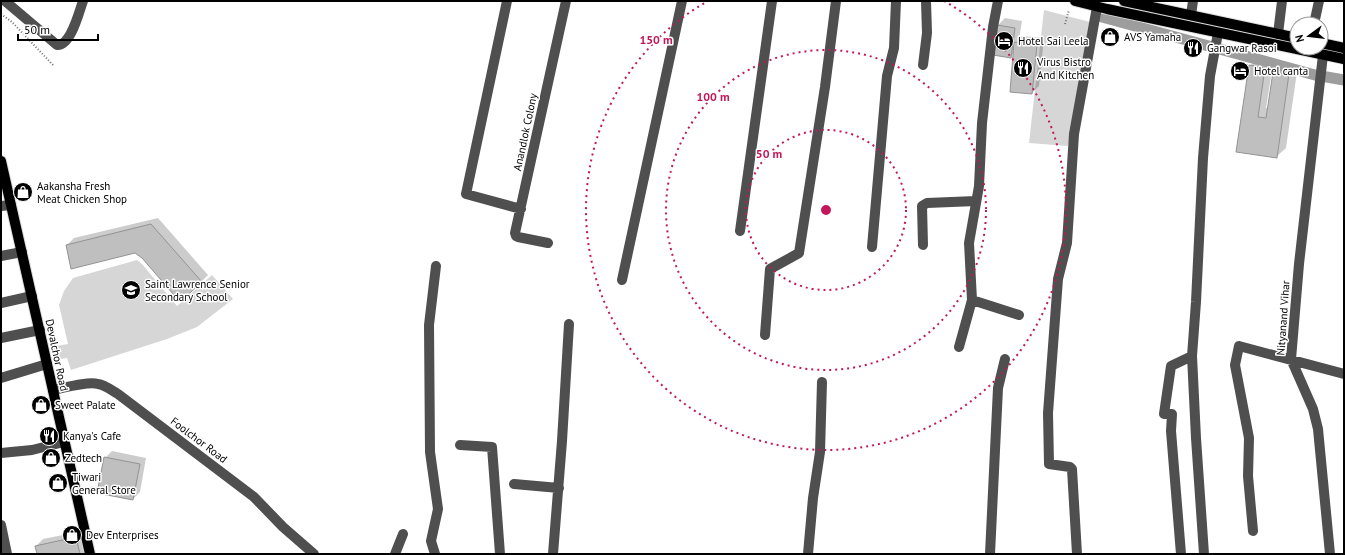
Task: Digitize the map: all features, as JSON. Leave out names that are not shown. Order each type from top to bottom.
[{"type":"main road","points":[[1124,1],[1289,36]]},
{"type":"main road","points":[[1073,4],[1097,7],[1289,48]]},
{"type":"main road","points":[[1329,45],[1344,48]]},
{"type":"main road","points":[[1328,56],[1344,59]]},
{"type":"main road","name":"Devalchor Road","points":[[1,161],[6,205],[22,252],[90,554]]},
{"type":"street","points":[[5,1],[57,45],[65,43],[72,33],[83,1]]},
{"type":"street","points":[[507,1],[466,194],[521,208]]},
{"type":"street","name":"Anandlok Colony","points":[[548,243],[516,236],[566,1]]},
{"type":"street","points":[[622,280],[682,1]]},
{"type":"street","points":[[740,232],[772,1]]},
{"type":"street","points":[[765,335],[770,269],[799,253],[825,87],[836,1]]},
{"type":"street","points":[[872,247],[887,76],[894,48],[896,1]]},
{"type":"street","points":[[923,65],[927,33],[926,1]]},
{"type":"street","points":[[959,347],[972,300],[969,243],[979,186],[982,123],[992,27],[998,1]]},
{"type":"street","points":[[1191,15],[1193,1]]},
{"type":"street","points":[[1278,34],[1282,1]]},
{"type":"street","points":[[1316,16],[1319,1]]},
{"type":"street","points":[[1077,554],[1072,469],[1070,467],[1049,464],[1048,413],[1058,279],[1067,243],[1074,134],[1097,7]]},
{"type":"street","points":[[1204,554],[1192,356],[1203,158],[1210,76],[1218,33]]},
{"type":"street","name":"Nityanand Vihar","points":[[1323,56],[1298,264],[1291,359],[1313,409],[1318,428],[1330,554]]},
{"type":"street","points":[[923,245],[922,206],[927,203],[976,201]]},
{"type":"street","points":[[1,256],[22,252]]},
{"type":"street","points":[[435,554],[431,541],[438,509],[430,452],[429,325],[436,266]]},
{"type":"street","points":[[1,303],[32,296]]},
{"type":"street","points":[[972,300],[1019,315]]},
{"type":"street","points":[[552,554],[559,488],[569,324]]},
{"type":"street","points":[[1,338],[40,330]]},
{"type":"street","points":[[1254,531],[1248,476],[1249,438],[1235,365],[1239,346],[1344,374]]},
{"type":"street","points":[[1181,554],[1171,431],[1172,414],[1164,414],[1171,366],[1192,356]]},
{"type":"street","points":[[990,554],[998,388],[1005,359]]},
{"type":"street","points":[[1,378],[47,364]]},
{"type":"street","points":[[808,554],[813,498],[820,452],[822,382]]},
{"type":"street","name":"Foolchor Road","points":[[53,390],[90,383],[105,386],[254,497],[283,527],[314,554]]},
{"type":"street","points":[[1,453],[32,450],[64,442]]},
{"type":"street","points":[[460,445],[492,446],[500,554]]},
{"type":"street","points":[[514,484],[559,488]]},
{"type":"street","points":[[1,525],[7,554]]},
{"type":"street","points":[[395,554],[403,534]]},
{"type":"path","points":[[1065,24],[1073,4]]},
{"type":"path","points":[[1,14],[12,22],[53,65]]},
{"type":"shaded area","points":[[1044,10],[1090,22],[1068,146],[1029,143]]},
{"type":"shaded area","points":[[137,260],[177,306],[212,275],[233,299],[197,327],[167,339],[71,370],[67,358],[54,360],[51,347],[68,344],[59,305],[64,291],[73,278]]},
{"type":"building","name":"Hotel Sai Leela","points":[[997,25],[1015,28],[1011,58],[993,55]]},
{"type":"building","name":"Virus Bistro And Kitchen","points":[[1014,42],[1037,45],[1032,94],[1010,92]]},
{"type":"building","points":[[1249,65],[1265,68],[1258,117],[1266,118],[1273,72],[1289,74],[1277,158],[1236,152]]},
{"type":"building","points":[[151,224],[202,282],[180,302],[142,258],[135,253],[71,269],[66,245]]},
{"type":"building","points":[[104,457],[140,464],[133,500],[97,493]]},
{"type":"building","points":[[76,537],[80,554],[37,554],[35,546]]},
{"type":"waterway","points":[[1102,17],[1315,75],[1344,80]]},
{"type":"place","name":"AVS Yamaha","points":[[1110,37]]},
{"type":"place","name":"Hotel Sai Leela","points":[[1004,41]]},
{"type":"place","name":"Gangwar Rasoi","points":[[1193,48]]},
{"type":"place","name":"Virus Bistro And Kitchen","points":[[1023,68]]},
{"type":"place","name":"Hotel canta","points":[[1240,71]]},
{"type":"place","name":"Aakansha Fresh Meat Chicken Shop","points":[[23,192]]},
{"type":"place","name":"Saint Lawrence Senior Secondary School","points":[[131,290]]},
{"type":"place","name":"Sweet Palate","points":[[41,405]]},
{"type":"place","name":"Kanya's Cafe","points":[[49,436]]},
{"type":"place","name":"Zedtech","points":[[51,458]]},
{"type":"place","name":"Tiwari General Store","points":[[58,483]]},
{"type":"place","name":"Dev Enterprises","points":[[72,535]]}]
